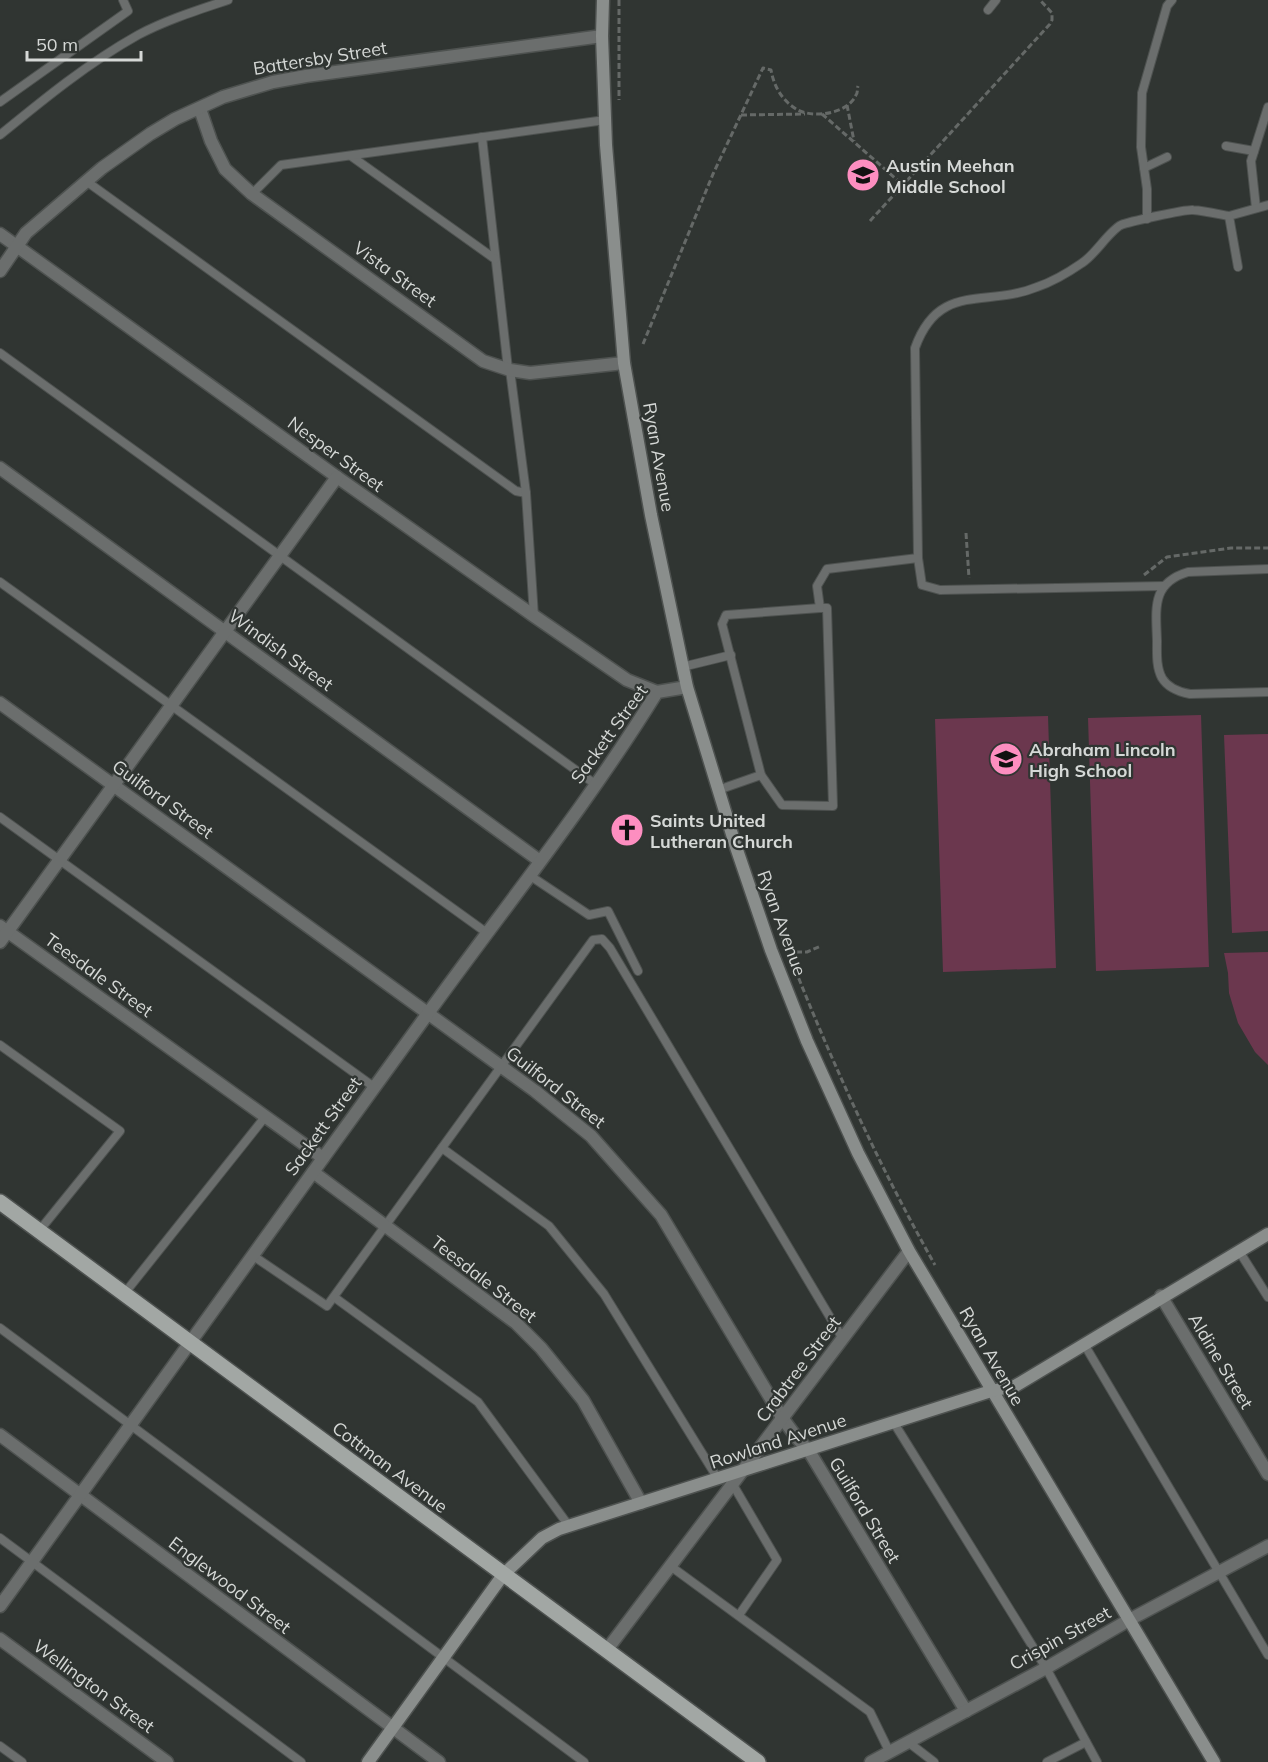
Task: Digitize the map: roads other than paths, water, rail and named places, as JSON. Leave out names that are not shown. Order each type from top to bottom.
[{"type":"main road","name":"Cottman Avenue","points":[[0,1202],[758,1762]]},
{"type":"street","name":"Ryan Avenue","points":[[603,0],[602,36],[610,212],[624,363],[651,515],[682,667],[718,790],[768,940],[807,1041],[858,1153],[909,1251],[1214,1762]]},
{"type":"street","name":"Battersby Street","points":[[0,271],[26,233],[86,181],[150,134],[175,119],[246,89],[306,76],[602,36]]},
{"type":"street","name":"Vista Street","points":[[200,109],[210,141],[225,169],[252,194],[483,361],[509,370],[530,373],[624,363]]},
{"type":"street","name":"Nesper Street","points":[[0,234],[534,616],[627,680],[657,692]]},
{"type":"street","name":"Windish Street","points":[[0,468],[540,861]]},
{"type":"street","points":[[0,942],[4,929],[59,861],[337,477]]},
{"type":"street","name":"Sackett Street","points":[[0,1606],[252,1255],[540,861],[636,727],[657,692],[687,687]]},
{"type":"street","name":"Guilford Street","points":[[0,703],[428,1013],[591,1136],[661,1215],[783,1419],[809,1451],[966,1711]]},
{"type":"street","name":"Teesdale Street","points":[[4,929],[323,1158]]},
{"type":"street","name":"Teesdale Street","points":[[313,1172],[516,1323],[541,1348],[583,1400],[641,1503]]},
{"type":"street","name":"Rowland Avenue","points":[[368,1762],[503,1575],[542,1538],[569,1526],[991,1391],[1015,1386],[1161,1296],[1268,1234]]},
{"type":"street","name":"Crabtree Street","points":[[606,1651],[909,1251]]},
{"type":"street","name":"Aldine Street","points":[[1161,1296],[1268,1474]]},
{"type":"street","name":"Englewood Street","points":[[0,1435],[439,1762]]},
{"type":"street","name":"Crispin Street","points":[[871,1762],[1268,1546]]},
{"type":"street","name":"Wellington Street","points":[[0,1639],[167,1762]]},
{"type":"lane","points":[[0,102],[128,11],[123,0]]},
{"type":"lane","points":[[0,135],[94,62],[131,40],[190,12],[228,0]]},
{"type":"lane","points":[[988,10],[996,0]]},
{"type":"lane","points":[[1146,219],[1148,189],[1142,147],[1142,93],[1167,6],[1172,0]]},
{"type":"lane","points":[[1256,208],[1251,161],[1268,107]]},
{"type":"lane","points":[[252,194],[281,165],[605,120]]},
{"type":"lane","points":[[482,137],[525,493],[534,616]]},
{"type":"lane","points":[[1226,146],[1254,151]]},
{"type":"lane","points":[[351,156],[495,259]]},
{"type":"lane","points":[[1144,168],[1167,157]]},
{"type":"lane","points":[[86,181],[516,491],[525,493]]},
{"type":"lane","points":[[1164,586],[940,590],[922,585],[918,558],[915,348],[921,330],[933,315],[948,305],[966,299],[985,299],[1037,288],[1083,263],[1120,225],[1191,210],[1229,216],[1268,205]]},
{"type":"lane","points":[[1229,216],[1238,267]]},
{"type":"lane","points":[[0,353],[595,784]]},
{"type":"lane","points":[[820,608],[817,586],[827,569],[918,558]]},
{"type":"lane","points":[[1268,569],[1188,572],[1169,580],[1157,601],[1158,668],[1162,678],[1170,686],[1179,692],[1190,694],[1268,692]]},
{"type":"lane","points":[[0,582],[487,933]]},
{"type":"lane","points":[[820,608],[827,608],[833,806],[782,805],[761,775],[722,624],[726,615],[820,608]]},
{"type":"lane","points":[[682,667],[731,655]]},
{"type":"lane","points":[[718,790],[761,775]]},
{"type":"lane","points":[[0,817],[374,1087]]},
{"type":"lane","points":[[529,875],[589,915],[608,911],[638,971]]},
{"type":"lane","points":[[252,1255],[327,1306],[593,940],[602,939],[610,948],[843,1339]]},
{"type":"lane","points":[[0,1045],[120,1131],[39,1231]]},
{"type":"lane","points":[[124,1294],[265,1117]]},
{"type":"lane","points":[[442,1148],[549,1226],[604,1294],[718,1479]]},
{"type":"lane","points":[[1239,1251],[1268,1297]]},
{"type":"lane","points":[[334,1297],[478,1402],[569,1526]]},
{"type":"lane","points":[[0,1328],[584,1762]]},
{"type":"lane","points":[[1084,1344],[1268,1655]]},
{"type":"lane","points":[[894,1423],[1046,1668],[1097,1762]]},
{"type":"lane","points":[[732,1483],[777,1560],[739,1615]]},
{"type":"lane","points":[[0,1538],[301,1762]]},
{"type":"lane","points":[[669,1565],[870,1712],[890,1753]]},
{"type":"lane","points":[[1047,1762],[1086,1742]]},
{"type":"lane","points":[[908,1743],[934,1762]]},
{"type":"lane","points":[[0,1746],[22,1762]]},
{"type":"place","name":"Austin Meehan Middle School","points":[[863,175]]},
{"type":"place","name":"Abraham Lincoln High School","points":[[1006,759]]},
{"type":"place","name":"Saints United Lutheran Church","points":[[627,830]]}]
